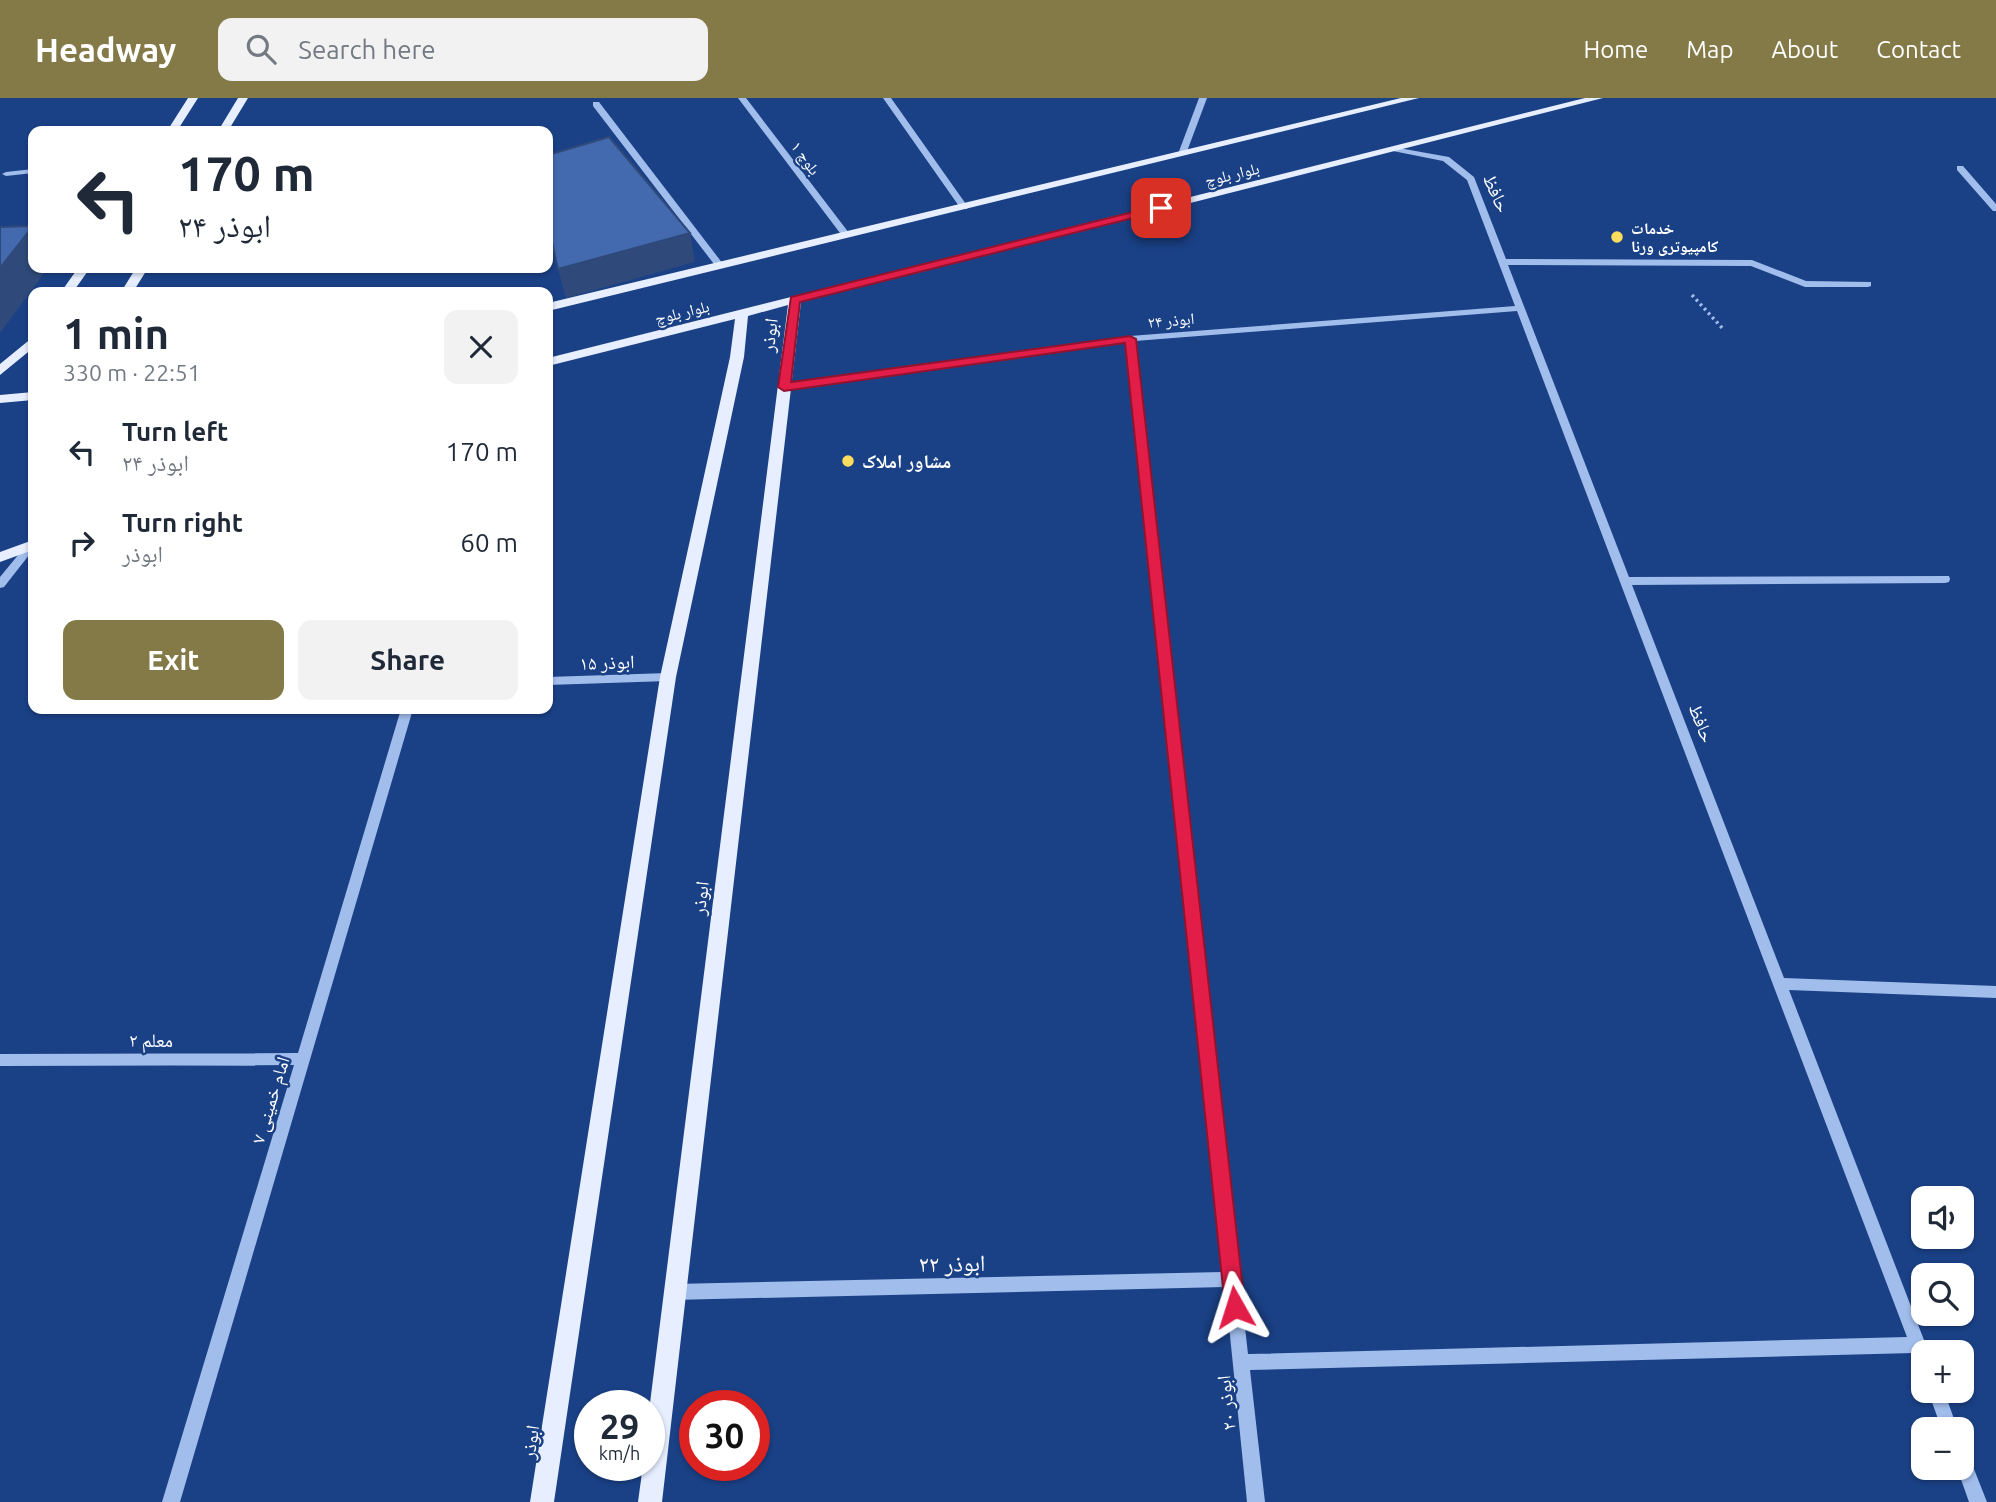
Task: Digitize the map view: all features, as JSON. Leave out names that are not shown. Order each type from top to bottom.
[{"type":"main road","points":[[175,126],[193,98]]},
{"type":"main road","points":[[226,126],[243,98]]},
{"type":"main road","name":"بلوار بلوچ","points":[[553,306],[1414,98]]},
{"type":"main road","name":"بلوار بلوچ","points":[[553,361],[1598,98]]},
{"type":"main road","name":"ابوذر","points":[[650,1502],[673,1292],[795,300]]},
{"type":"main road","name":"ابوذر","points":[[542,1502],[667,677],[737,357],[742,313]]},
{"type":"main road","points":[[0,371],[28,346]]},
{"type":"main road","points":[[0,398],[28,396]]},
{"type":"main road","points":[[0,557],[28,547]]},
{"type":"street","name":"بلوچ ۱","points":[[742,98],[846,235]]},
{"type":"street","points":[[887,98],[964,207]]},
{"type":"street","points":[[1182,154],[1203,98]]},
{"type":"street","points":[[596,104],[720,266]]},
{"type":"street","name":"حافظ","points":[[1396,149],[1446,159],[1471,179],[1916,1340]]},
{"type":"street","points":[[1960,168],[1996,209]]},
{"type":"street","points":[[6,174],[28,172]]},
{"type":"street","points":[[1503,262],[1752,263],[1805,284],[1868,284]]},
{"type":"street","name":"ابوذر ۲۴","points":[[784,387],[1130,339],[1520,308]]},
{"type":"street","name":"ابوذر ۲۰","points":[[1130,339],[1256,1502]]},
{"type":"street","points":[[0,584],[28,551]]},
{"type":"street","points":[[1625,581],[1945,579]]},
{"type":"street","name":"ابوذر ۱۵","points":[[553,681],[667,677]]},
{"type":"street","name":"امام خمینی ۷","points":[[170,1502],[406,714]]},
{"type":"street","points":[[1780,984],[1996,992]]},
{"type":"street","name":"معلم ۲","points":[[0,1060],[303,1059]]},
{"type":"street","name":"ابوذر ۲۲","points":[[673,1292],[1232,1279]]},
{"type":"street","points":[[1241,1362],[1911,1352]]},
{"type":"street","points":[[1970,1480],[1978,1502]]},
{"type":"building","points":[[609,137],[690,233],[558,269],[553,246],[553,154]]},
{"type":"building","points":[[28,226],[28,232],[0,268],[0,227]]},
{"type":"place","name":"خدمات کامپیوتری ورنا","points":[[1617,237]]},
{"type":"place","name":"مشاور املاک","points":[[848,461]]},
{"type":"route","points":[[1161,208],[795,300],[784,387],[1130,339],[1235,1307]]}]
